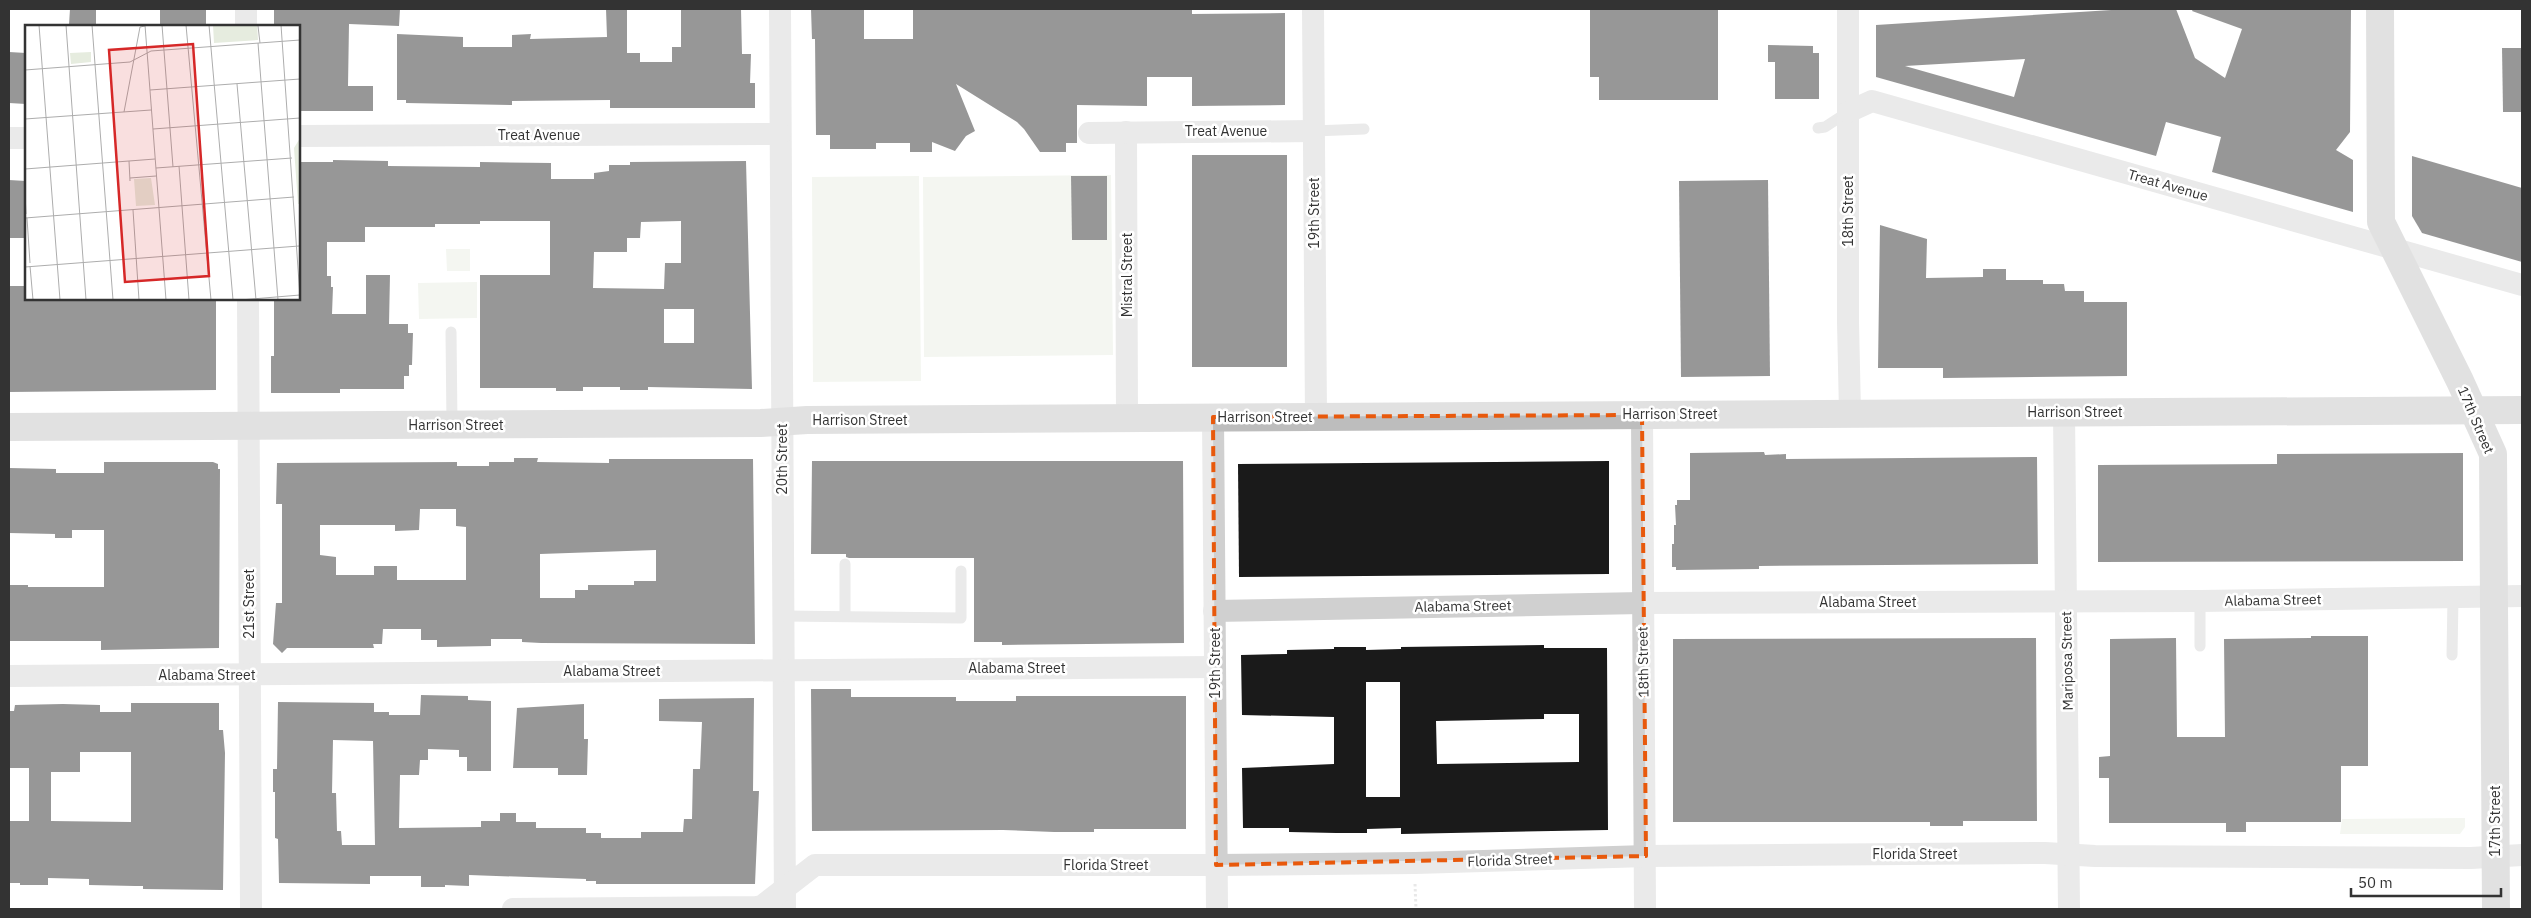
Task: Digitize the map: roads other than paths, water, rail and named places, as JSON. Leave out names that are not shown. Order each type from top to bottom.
[{"type":"street","points":[[246,9],[246,25]]},
{"type":"street","name":"20th Street","points":[[780,9],[785,909]]},
{"type":"street","name":"19th Street","points":[[1313,9],[1316,417]]},
{"type":"street","name":"18th Street","points":[[1848,9],[1848,322],[1850,413]]},
{"type":"street","name":"17th Street","points":[[2380,9],[2381,222],[2493,454],[2496,909]]},
{"type":"street","name":"Treat Avenue","points":[[1848,112],[1872,101],[2522,285]]},
{"type":"street","name":"Treat Avenue","points":[[1089,133],[1314,131]]},
{"type":"street","name":"Mistral Street","points":[[1126,132],[1127,418]]},
{"type":"street","name":"Treat Avenue","points":[[300,136],[780,134]]},
{"type":"street","points":[[9,138],[25,138]]},
{"type":"street","name":"21st Street","points":[[248,300],[251,909]]},
{"type":"street","name":"Harrison Street","points":[[9,427],[452,425],[1213,417],[2522,410]]},
{"type":"street","name":"Mariposa Street","points":[[2064,412],[2069,909]]},
{"type":"street","name":"18th Street","points":[[1642,415],[1645,909]]},
{"type":"street","name":"19th Street","points":[[1213,417],[1217,909]]},
{"type":"street","name":"Alabama Street","points":[[1214,611],[1642,603],[2200,601],[2522,596]]},
{"type":"street","name":"Alabama Street","points":[[9,676],[1214,667]]},
{"type":"street","name":"Florida Street","points":[[513,909],[756,907],[762,906],[815,865],[1415,863],[1646,856],[2069,854],[2522,855]]},
{"type":"lane","name":"Treat Avenue","points":[[1818,128],[1825,127],[1848,112]]},
{"type":"lane","name":"Treat Avenue","points":[[1314,131],[1364,129]]},
{"type":"lane","points":[[451,332],[452,425]]},
{"type":"lane","points":[[846,564],[846,616]]},
{"type":"lane","points":[[783,616],[961,618],[961,571]]},
{"type":"lane","points":[[2452,655],[2453,598]]},
{"type":"lane","points":[[2200,601],[2200,646]]}]
